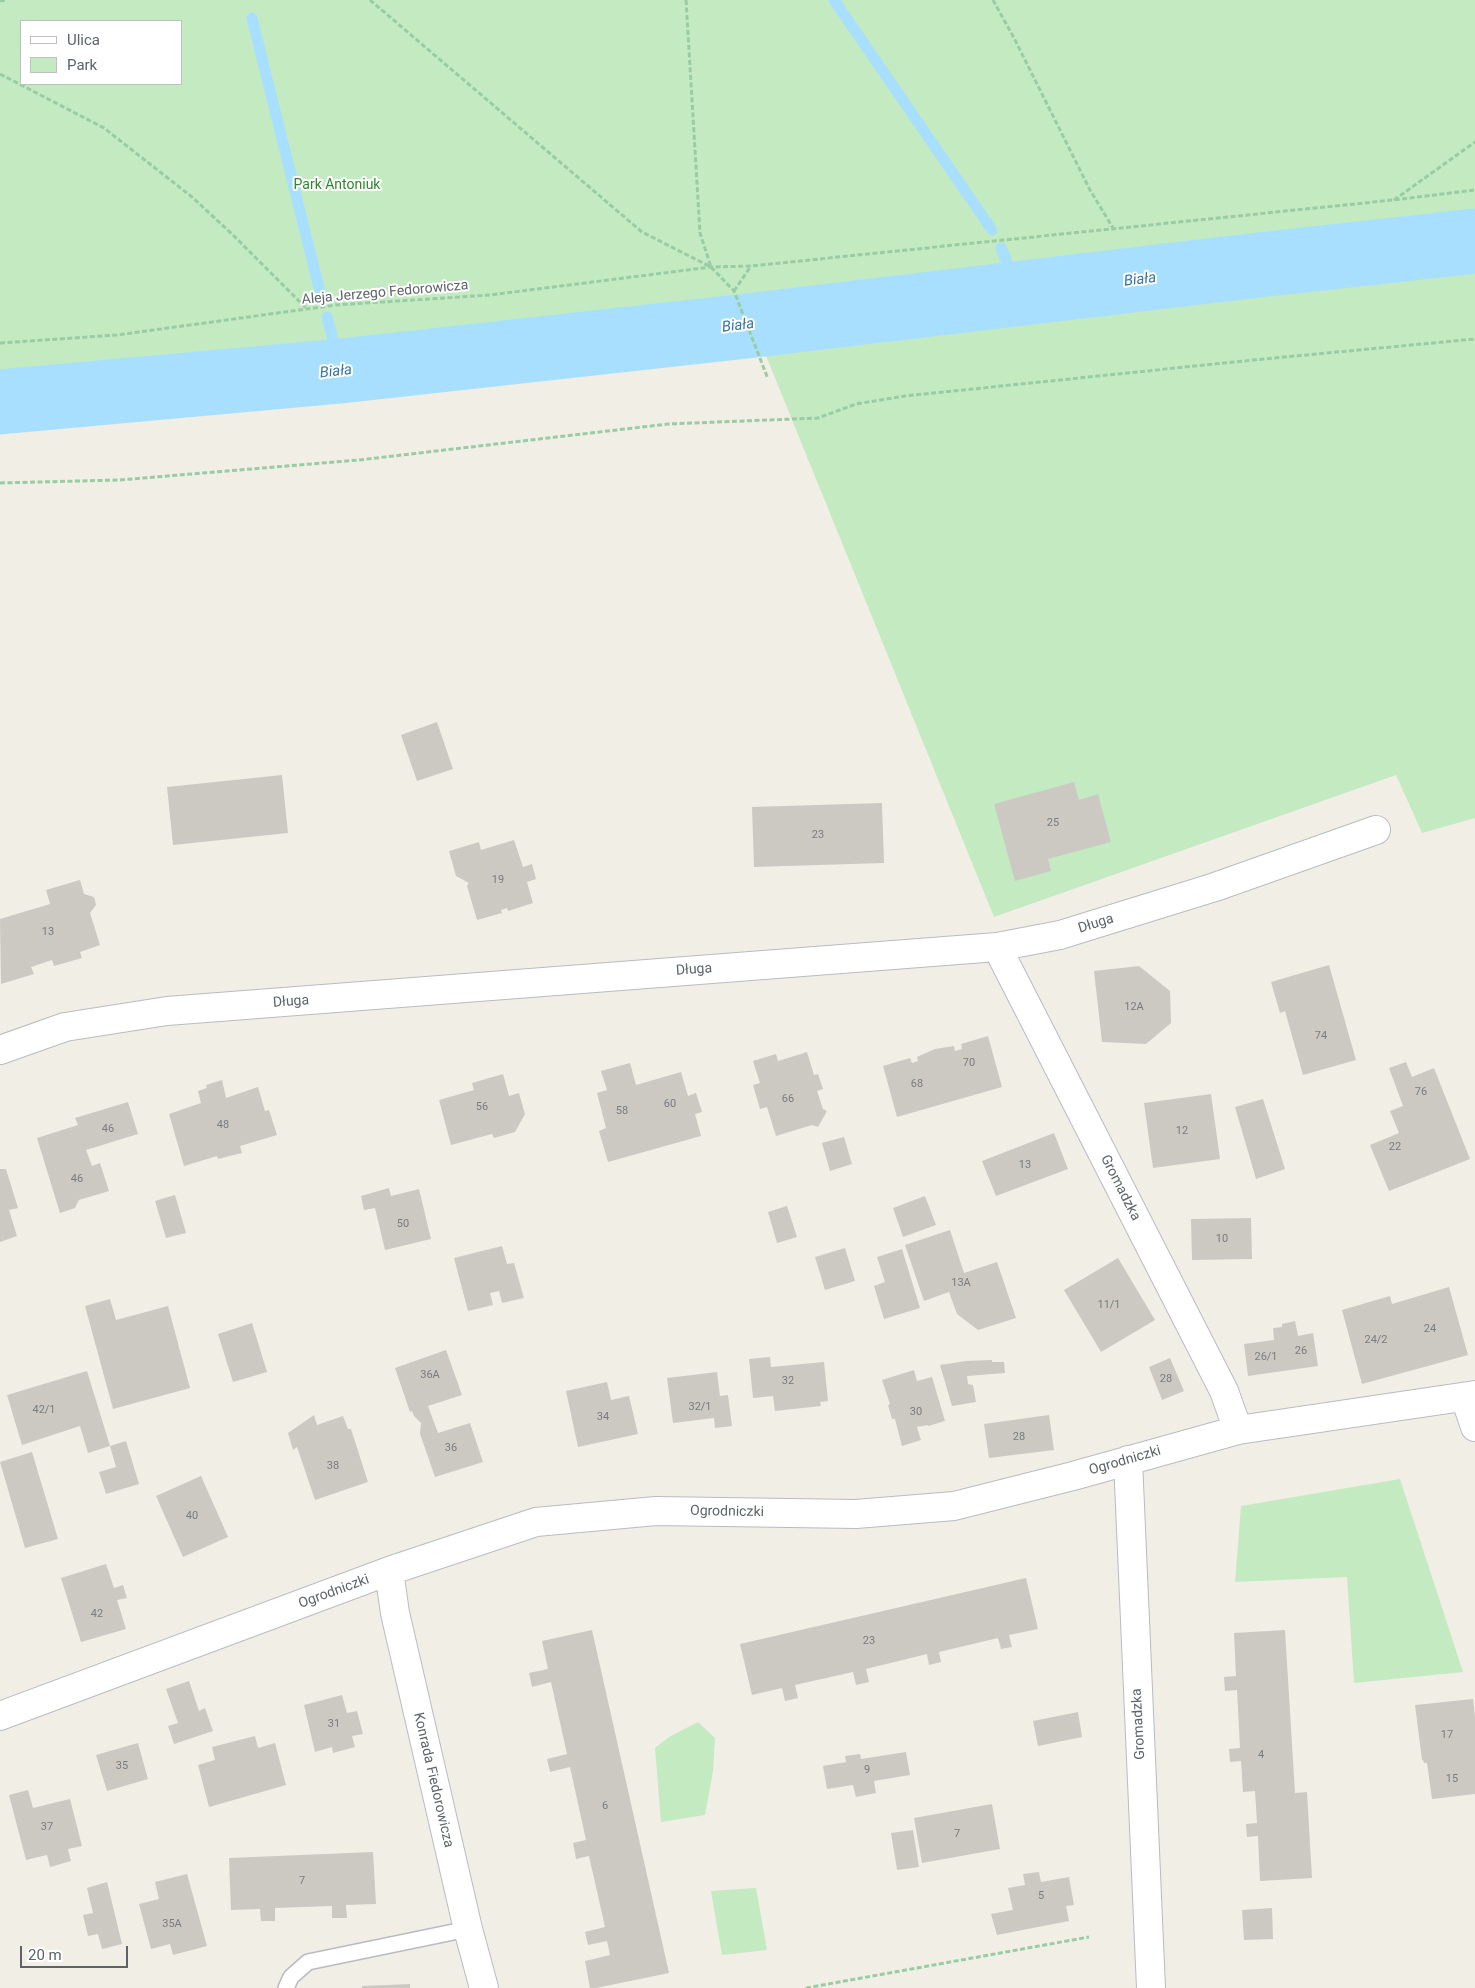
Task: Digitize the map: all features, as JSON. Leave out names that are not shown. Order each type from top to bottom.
[{"type":"street","name":"Długa","points":[[0,1050],[65,1027],[167,1011],[997,947],[1060,935],[1215,887],[1376,830]]},
{"type":"street","name":"Gromadzka","points":[[997,947],[1224,1391],[1238,1430]]},
{"type":"street","name":"Ogrodniczki","points":[[0,1716],[389,1571],[536,1522],[656,1511],[856,1514],[954,1506],[1073,1476],[1238,1430],[1470,1396]]},
{"type":"street","points":[[1470,1396],[1475,1427]]},
{"type":"street","name":"Gromadzka","points":[[1128,1460],[1151,1988]]},
{"type":"street","name":"Konrada Fiedorowicza","points":[[389,1571],[395,1613],[468,1929],[484,1988]]},
{"type":"lane","points":[[286,1988],[291,1977],[308,1962],[468,1929]]},
{"type":"path","points":[[0,1],[5,0]]},
{"type":"path","points":[[370,0],[642,232],[711,267],[734,290],[768,379]]},
{"type":"path","points":[[686,0],[700,233],[711,267]]},
{"type":"path","points":[[992,0],[1014,38],[1090,190],[1113,228]]},
{"type":"path","points":[[0,74],[20,84]]},
{"type":"path","points":[[21,85],[104,128],[192,197],[233,235],[307,310]]},
{"type":"path","points":[[1393,200],[1475,142]]},
{"type":"path","name":"Aleja Jerzego Fedorowicza","points":[[0,343],[117,335],[336,305],[490,295],[711,267],[751,266],[1475,190]]},
{"type":"path","points":[[734,290],[751,266]]},
{"type":"path","points":[[0,483],[129,480],[359,460],[668,424],[818,418],[856,404],[905,396],[1475,339]]},
{"type":"path","points":[[806,1988],[1089,1937]]},
{"type":"green space","name":"Park Antoniuk","points":[[0,0],[1475,0],[1475,242],[1251,266],[737,327],[340,370],[45,398],[0,398]]},
{"type":"green space","points":[[1475,260],[1475,818],[1422,833],[1396,775],[994,917],[760,341]]},
{"type":"green space","points":[[1400,1479],[1463,1672],[1354,1683],[1347,1577],[1235,1582],[1241,1506]]},
{"type":"green space","points":[[698,1722],[715,1738],[713,1771],[705,1815],[661,1822],[655,1748],[669,1737]]},
{"type":"green space","points":[[756,1888],[767,1950],[722,1955],[711,1891]]},
{"type":"building","points":[[437,722],[453,769],[417,781],[401,735]]},
{"type":"building","points":[[282,775],[288,833],[173,845],[167,787]]},
{"type":"building","points":[[1074,782],[1079,800],[1098,794],[1111,842],[1048,859],[1051,871],[1015,881],[994,804]]},
{"type":"building","points":[[882,803],[884,863],[754,867],[752,807]]},
{"type":"building","points":[[514,840],[523,867],[532,864],[536,879],[527,882],[533,903],[508,911],[507,908],[501,910],[502,913],[477,920],[467,886],[469,883],[456,876],[449,851],[479,842],[481,850]]},
{"type":"building","points":[[80,880],[84,894],[94,897],[96,905],[90,913],[100,945],[80,952],[82,958],[54,966],[52,960],[31,967],[34,974],[1,984],[0,919],[50,904],[46,890]]},
{"type":"building","points":[[1329,965],[1356,1060],[1303,1075],[1285,1011],[1280,1013],[1271,982]]},
{"type":"building","points":[[1139,966],[1170,991],[1171,1023],[1146,1044],[1102,1042],[1094,971]]},
{"type":"building","points":[[988,1036],[1002,1087],[897,1117],[883,1066],[910,1058],[912,1063],[918,1061],[917,1057],[935,1049],[954,1046],[955,1051],[962,1049],[961,1044]]},
{"type":"building","points":[[807,1052],[814,1075],[818,1074],[823,1089],[817,1091],[823,1109],[827,1111],[818,1127],[812,1125],[776,1136],[767,1107],[760,1109],[753,1085],[760,1083],[753,1061],[776,1054],[778,1061]]},
{"type":"building","points":[[1406,1062],[1412,1077],[1434,1068],[1470,1159],[1389,1191],[1370,1145],[1399,1133],[1390,1111],[1403,1106],[1389,1068]]},
{"type":"building","points":[[630,1063],[636,1085],[681,1072],[688,1096],[696,1093],[702,1112],[695,1114],[701,1136],[608,1162],[599,1131],[606,1128],[597,1093],[607,1090],[601,1071]]},
{"type":"building","points":[[503,1074],[509,1096],[519,1093],[525,1114],[515,1132],[494,1138],[492,1134],[451,1145],[439,1100],[474,1090],[472,1083]]},
{"type":"building","points":[[222,1080],[226,1098],[258,1087],[265,1111],[269,1110],[277,1135],[240,1146],[242,1153],[218,1159],[217,1156],[184,1166],[169,1114],[201,1103],[198,1091],[207,1088],[206,1085]]},
{"type":"building","points":[[1211,1094],[1220,1159],[1153,1168],[1144,1103]]},
{"type":"building","points":[[1263,1099],[1285,1169],[1256,1179],[1235,1107]]},
{"type":"building","points":[[128,1102],[138,1134],[86,1150],[92,1166],[100,1163],[109,1191],[79,1200],[75,1208],[60,1213],[37,1138],[78,1125],[75,1118]]},
{"type":"building","points":[[1054,1133],[1068,1169],[996,1196],[982,1161]]},
{"type":"building","points":[[844,1137],[852,1164],[830,1171],[822,1143]]},
{"type":"building","points":[[0,1169],[6,1169],[18,1208],[9,1210],[17,1236],[0,1242]]},
{"type":"building","points":[[389,1188],[391,1196],[419,1189],[431,1239],[385,1250],[375,1208],[364,1210],[361,1196]]},
{"type":"building","points":[[175,1195],[186,1233],[166,1238],[155,1201]]},
{"type":"building","points":[[925,1196],[936,1225],[903,1237],[893,1208]]},
{"type":"building","points":[[787,1206],[797,1237],[777,1243],[768,1212]]},
{"type":"building","points":[[1251,1218],[1252,1259],[1192,1260],[1191,1219]]},
{"type":"building","points":[[950,1230],[964,1273],[997,1262],[1016,1318],[978,1330],[957,1314],[949,1292],[924,1301],[905,1245]]},
{"type":"building","points":[[502,1246],[507,1264],[514,1263],[524,1298],[502,1303],[499,1291],[490,1293],[493,1305],[468,1311],[454,1258]]},
{"type":"building","points":[[845,1248],[855,1281],[825,1290],[815,1257]]},
{"type":"building","points":[[902,1249],[920,1308],[884,1319],[874,1286],[885,1282],[877,1257]]},
{"type":"building","points":[[1118,1258],[1155,1320],[1101,1352],[1064,1290]]},
{"type":"building","points":[[1449,1287],[1468,1355],[1362,1384],[1342,1310],[1390,1296],[1392,1304]]},
{"type":"building","points":[[110,1299],[116,1320],[168,1306],[190,1388],[113,1409],[85,1306]]},
{"type":"building","points":[[1295,1321],[1298,1336],[1313,1333],[1318,1366],[1248,1376],[1244,1344],[1274,1340],[1273,1328],[1282,1327],[1282,1324]]},
{"type":"building","points":[[252,1323],[267,1372],[233,1382],[218,1334]]},
{"type":"building","points":[[446,1350],[462,1395],[428,1406],[438,1433],[470,1423],[483,1462],[435,1477],[420,1434],[421,1423],[412,1411],[410,1412],[395,1368]]},
{"type":"building","points":[[770,1357],[771,1367],[824,1362],[828,1401],[820,1402],[821,1406],[775,1411],[773,1396],[753,1398],[749,1359]]},
{"type":"building","points":[[1170,1358],[1184,1391],[1162,1400],[1149,1367]]},
{"type":"building","points":[[992,1360],[992,1362],[1004,1362],[1005,1373],[967,1376],[968,1384],[973,1385],[976,1402],[952,1406],[940,1365]]},
{"type":"building","points":[[914,1370],[917,1381],[932,1377],[945,1421],[917,1427],[921,1440],[902,1446],[895,1419],[892,1419],[888,1405],[890,1404],[882,1380]]},
{"type":"building","points":[[87,1371],[110,1446],[88,1453],[80,1426],[22,1445],[7,1395]]},
{"type":"building","points":[[717,1372],[720,1396],[728,1395],[732,1426],[715,1428],[714,1418],[673,1423],[667,1378]]},
{"type":"building","points":[[607,1382],[611,1400],[629,1396],[638,1434],[578,1447],[566,1391]]},
{"type":"building","points":[[314,1415],[317,1425],[343,1416],[348,1429],[351,1429],[368,1482],[315,1500],[297,1447],[293,1450],[288,1433]]},
{"type":"building","points":[[1049,1415],[1054,1450],[989,1458],[984,1424]]},
{"type":"building","points":[[126,1441],[139,1484],[106,1494],[99,1472],[116,1467],[110,1446]]},
{"type":"building","points":[[32,1452],[58,1539],[25,1548],[0,1462]]},
{"type":"building","points":[[201,1476],[228,1537],[183,1557],[156,1496]]},
{"type":"building","points":[[106,1564],[114,1588],[123,1585],[127,1598],[117,1600],[126,1629],[81,1642],[61,1578]]},
{"type":"building","points":[[1026,1578],[1038,1629],[1009,1635],[1012,1647],[1001,1649],[998,1638],[939,1652],[941,1662],[929,1665],[927,1654],[866,1669],[869,1682],[856,1685],[853,1672],[795,1685],[798,1698],[785,1701],[782,1688],[752,1695],[740,1644]]},
{"type":"building","points":[[592,1630],[669,1973],[596,1988],[590,1988],[585,1961],[610,1955],[607,1941],[588,1945],[585,1932],[605,1927],[589,1856],[576,1859],[573,1843],[586,1840],[570,1767],[550,1772],[547,1759],[567,1754],[551,1682],[532,1687],[529,1673],[548,1669],[542,1641]]},
{"type":"building","points":[[1285,1630],[1295,1793],[1307,1792],[1312,1878],[1260,1881],[1258,1836],[1247,1837],[1246,1824],[1257,1823],[1255,1791],[1243,1792],[1241,1761],[1230,1762],[1229,1749],[1240,1748],[1237,1690],[1225,1691],[1224,1677],[1236,1676],[1234,1633]]},
{"type":"building","points":[[189,1681],[199,1711],[205,1708],[213,1731],[174,1744],[168,1726],[178,1723],[166,1689]]},
{"type":"building","points":[[342,1695],[347,1713],[357,1711],[363,1734],[352,1736],[355,1747],[333,1753],[332,1747],[315,1752],[304,1705]]},
{"type":"building","points":[[1473,1699],[1475,1717],[1475,1794],[1432,1799],[1427,1763],[1424,1763],[1422,1760],[1415,1705]]},
{"type":"building","points":[[1078,1712],[1082,1737],[1038,1746],[1033,1721]]},
{"type":"building","points":[[255,1736],[258,1748],[275,1743],[286,1785],[209,1807],[198,1765],[215,1760],[212,1747]]},
{"type":"building","points":[[138,1743],[148,1779],[107,1791],[96,1755]]},
{"type":"building","points":[[906,1752],[910,1775],[874,1781],[876,1793],[856,1797],[853,1785],[827,1789],[823,1766],[846,1762],[845,1756],[860,1754],[861,1759]]},
{"type":"building","points":[[28,1790],[33,1808],[70,1799],[82,1846],[68,1849],[71,1861],[50,1867],[47,1855],[26,1860],[9,1795]]},
{"type":"building","points":[[992,1804],[1000,1849],[922,1863],[914,1818]]},
{"type":"building","points":[[913,1830],[919,1867],[897,1870],[891,1833]]},
{"type":"building","points":[[373,1852],[376,1904],[346,1905],[347,1918],[332,1918],[332,1906],[275,1908],[275,1921],[261,1921],[260,1909],[231,1910],[229,1858]]},
{"type":"building","points":[[1039,1872],[1041,1882],[1069,1877],[1074,1905],[1066,1906],[1069,1921],[997,1935],[991,1914],[1013,1910],[1008,1888],[1025,1885],[1023,1874]]},
{"type":"building","points":[[187,1874],[207,1946],[173,1955],[170,1944],[151,1949],[139,1904],[159,1899],[155,1882]]},
{"type":"building","points":[[107,1882],[122,1944],[102,1949],[98,1934],[88,1936],[83,1915],[93,1913],[87,1888]]},
{"type":"building","points":[[1272,1908],[1273,1939],[1244,1940],[1242,1910]]},
{"type":"building","points":[[410,1984],[410,1988],[362,1988],[362,1986]]},
{"type":"waterway","points":[[834,0],[992,230]]},
{"type":"waterway","points":[[252,18],[321,296]]},
{"type":"waterway","name":"Biała","points":[[0,402],[341,371],[738,327],[1475,241]]},
{"type":"waterway","points":[[1001,248],[1021,294]]},
{"type":"waterway","points":[[327,317],[341,371]]}]
